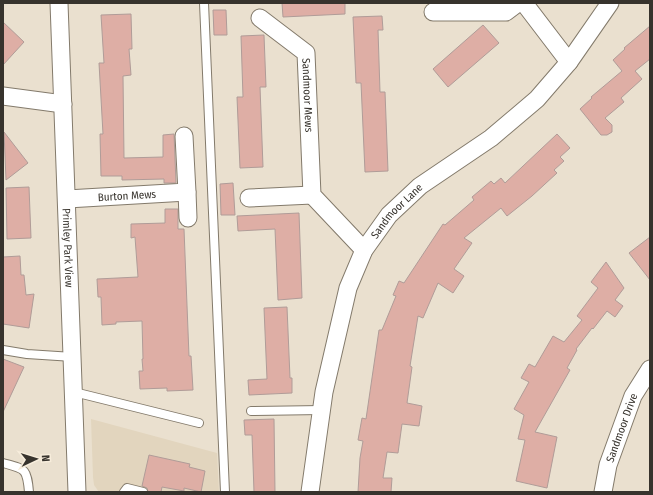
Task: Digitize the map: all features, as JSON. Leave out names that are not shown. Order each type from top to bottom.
[{"type":"street","name":"Primley Park View","points":[[59,3],[77,492]]},
{"type":"street","points":[[433,8],[506,12],[518,3]]},
{"type":"street","points":[[524,3],[568,62]]},
{"type":"street","name":"Sandmoor Lane","points":[[310,492],[324,392],[348,288],[364,250],[389,215],[420,186],[491,138],[537,99],[568,62],[610,3]]},
{"type":"street","name":"Sandmoor Mews","points":[[260,18],[306,53],[312,195]]},
{"type":"street","points":[[3,96],[63,104]]},
{"type":"street","points":[[184,136],[188,218]]},
{"type":"street","name":"Burton Mews","points":[[67,199],[186,192]]},
{"type":"street","points":[[248,198],[312,195],[364,250]]},
{"type":"street","name":"Sandmoor Drive","points":[[603,492],[608,465],[633,396],[650,368]]},
{"type":"lane","points":[[204,3],[225,492]]},
{"type":"lane","points":[[3,350],[27,354],[73,357]]},
{"type":"lane","points":[[74,392],[199,423]]},
{"type":"lane","points":[[251,411],[322,410]]},
{"type":"lane","points":[[3,463],[18,467],[24,471],[28,476],[29,492]]},
{"type":"lane","points":[[124,492],[127,488],[143,492]]},
{"type":"shaded area","points":[[91,419],[217,453],[219,492],[99,492],[94,485],[93,477]]},
{"type":"building","points":[[282,3],[345,3],[345,14],[283,17]]},
{"type":"building","points":[[213,10],[226,10],[227,35],[214,35]]},
{"type":"building","points":[[131,14],[132,49],[129,49],[131,75],[123,76],[124,158],[163,157],[163,135],[174,134],[176,183],[164,183],[164,179],[122,180],[122,176],[101,176],[100,134],[103,134],[99,63],[104,63],[101,15]]},
{"type":"building","points":[[382,16],[383,30],[378,30],[380,92],[385,92],[388,171],[365,172],[361,83],[356,83],[353,17]]},
{"type":"building","points":[[3,22],[24,42],[3,65]]},
{"type":"building","points":[[483,25],[499,43],[448,87],[433,69]]},
{"type":"building","points":[[650,26],[650,59],[635,71],[642,79],[621,98],[624,102],[605,118],[612,125],[612,132],[607,135],[601,135],[580,109],[592,98],[591,97],[622,71],[613,60],[625,49],[624,48]]},
{"type":"building","points":[[264,35],[266,87],[260,87],[263,167],[240,168],[237,97],[243,97],[241,36]]},
{"type":"building","points":[[4,132],[28,163],[6,180]]},
{"type":"building","points":[[557,134],[570,148],[560,157],[564,161],[554,170],[557,173],[507,216],[501,208],[464,238],[472,243],[454,269],[464,276],[453,293],[438,283],[423,318],[418,316],[410,366],[412,367],[407,403],[422,406],[419,426],[402,424],[398,453],[387,452],[383,478],[392,478],[391,492],[358,492],[360,458],[363,441],[358,440],[362,418],[366,419],[379,330],[382,330],[396,296],[393,295],[399,281],[404,283],[443,224],[445,225],[474,200],[472,197],[491,181],[494,184],[501,178],[505,183]]},
{"type":"building","points":[[233,183],[235,215],[221,215],[220,184]]},
{"type":"building","points":[[29,187],[31,238],[7,239],[6,188]]},
{"type":"building","points":[[165,209],[178,209],[178,229],[184,229],[189,356],[191,356],[193,390],[167,391],[167,388],[140,389],[139,371],[143,371],[142,321],[116,322],[116,324],[102,325],[101,297],[98,297],[97,279],[138,277],[135,237],[131,238],[131,224],[165,223]]},
{"type":"building","points":[[299,213],[302,298],[278,300],[275,229],[238,231],[237,216]]},
{"type":"building","points":[[650,237],[650,280],[629,253]]},
{"type":"building","points":[[20,256],[21,275],[24,275],[26,295],[34,294],[29,328],[3,324],[3,257]]},
{"type":"building","points":[[606,262],[624,288],[615,300],[623,306],[615,317],[607,311],[576,349],[577,350],[567,368],[570,370],[535,432],[557,437],[547,488],[516,481],[525,440],[518,439],[524,415],[514,409],[529,382],[521,378],[529,364],[535,367],[553,336],[564,342],[582,320],[577,316],[598,288],[591,282]]},
{"type":"building","points":[[287,307],[292,393],[249,395],[248,380],[267,379],[264,308]]},
{"type":"building","points":[[3,359],[24,367],[3,412]]},
{"type":"building","points":[[274,419],[275,492],[254,492],[252,435],[245,435],[244,420]]},
{"type":"building","points":[[149,455],[190,464],[189,467],[205,471],[201,492],[184,488],[184,491],[162,487],[161,492],[148,492],[147,488],[142,486]]}]
